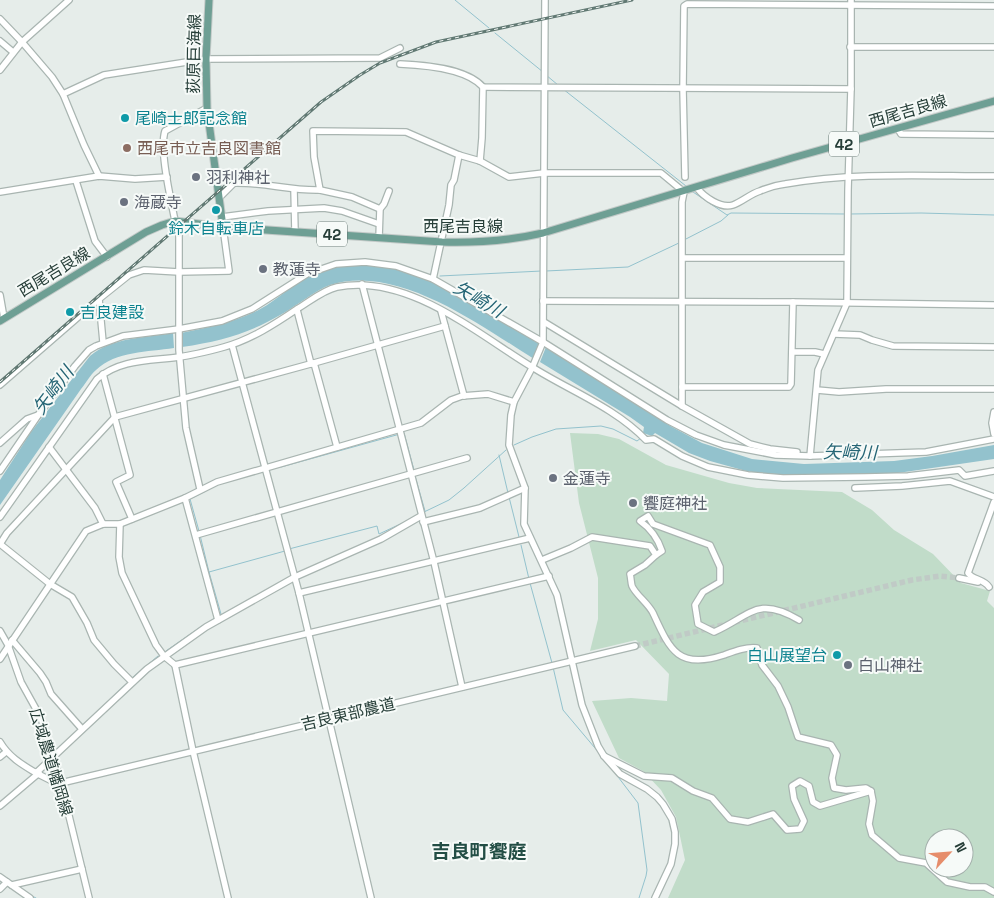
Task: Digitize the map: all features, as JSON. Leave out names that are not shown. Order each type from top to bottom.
[{"type":"main road","name":"荻原巨海線","points":[[209,0],[206,59],[207,108],[224,227]]},
{"type":"main road","name":"西尾吉良線","points":[[2,319],[146,232],[162,224],[175,221],[224,227],[442,242],[475,243],[511,240],[543,233],[994,101]]},
{"type":"street","points":[[0,70],[13,52],[61,2],[69,0]]},
{"type":"street","points":[[545,0],[543,344],[514,402],[509,445],[525,488],[524,524],[549,576],[560,608],[582,706],[604,756],[620,774],[647,789],[657,797],[672,819],[675,844],[671,864],[655,898]]},
{"type":"street","points":[[810,454],[818,370],[847,303],[851,89],[850,2]]},
{"type":"street","points":[[685,178],[683,88],[684,6],[687,4],[850,2],[994,6]]},
{"type":"street","points":[[0,19],[52,77],[63,94],[99,176]]},
{"type":"street","points":[[0,41],[13,52]]},
{"type":"street","points":[[850,47],[994,47]]},
{"type":"street","points":[[63,94],[104,75],[206,59],[380,58],[400,48]]},
{"type":"street","points":[[400,64],[434,66],[474,79],[483,87],[544,85],[553,89],[851,89]]},
{"type":"street","points":[[480,161],[483,87]]},
{"type":"street","points":[[175,221],[167,178],[163,138],[166,131],[207,108]]},
{"type":"street","points":[[898,129],[901,134],[994,136]]},
{"type":"street","points":[[320,190],[314,157],[313,131],[406,132],[460,155],[480,161],[509,177],[544,173],[661,173],[684,192],[682,202],[682,406]]},
{"type":"street","points":[[432,279],[442,242],[451,185],[460,155]]},
{"type":"street","points":[[0,192],[99,176],[135,179],[167,178]]},
{"type":"street","points":[[696,188],[720,204],[732,206],[760,191],[784,184],[848,177],[994,176]]},
{"type":"street","points":[[76,180],[95,241],[107,257]]},
{"type":"street","points":[[220,196],[234,182],[251,182],[294,189],[320,190],[352,197],[380,208]]},
{"type":"street","points":[[294,189],[295,232]]},
{"type":"street","points":[[379,238],[380,208],[384,204],[389,192]]},
{"type":"street","points":[[222,217],[294,209],[324,208],[342,211],[379,224]]},
{"type":"street","points":[[188,222],[179,232],[178,331],[186,428],[200,489]]},
{"type":"street","points":[[0,385],[125,277],[135,272],[144,270],[179,272],[229,271],[224,227]]},
{"type":"street","points":[[683,258],[847,258]]},
{"type":"street","points":[[0,471],[39,414],[89,350],[103,342],[123,336],[178,331],[234,316],[259,305],[307,274],[336,264],[358,262],[380,263],[405,268],[432,279],[667,420],[696,435],[740,449],[776,455],[926,452],[994,439]]},
{"type":"street","points":[[362,284],[399,430],[412,473],[462,687]]},
{"type":"street","points":[[0,517],[97,379],[112,368],[180,353],[232,345],[266,329],[335,287],[362,284],[384,287],[420,300],[467,324],[532,368],[613,412],[632,425],[646,440],[654,439],[682,456],[708,467],[730,472],[783,478],[908,476],[959,470],[964,476],[994,471]]},
{"type":"street","points":[[0,295],[2,319]]},
{"type":"street","points":[[99,299],[103,342]]},
{"type":"street","points":[[543,301],[994,305]]},
{"type":"street","points":[[682,387],[789,387],[791,384],[793,302]]},
{"type":"street","points":[[296,310],[337,447]]},
{"type":"street","points":[[441,311],[464,396]]},
{"type":"street","points":[[544,322],[682,406],[750,444],[810,454]]},
{"type":"street","points":[[132,682],[94,640],[87,623],[72,597],[50,584],[0,544],[7,533],[115,417],[445,326]]},
{"type":"street","points":[[834,334],[860,334],[872,340],[893,346],[994,347]]},
{"type":"street","points":[[232,345],[295,577],[371,898]]},
{"type":"street","points":[[792,352],[824,354]]},
{"type":"street","points":[[103,374],[130,475],[116,482],[132,519]]},
{"type":"street","points":[[817,390],[839,392],[886,389],[994,389]]},
{"type":"street","points":[[0,659],[86,532],[103,524],[120,524],[185,498],[217,482],[421,423],[451,400],[464,396],[488,394],[514,402]]},
{"type":"street","points":[[994,412],[992,423],[994,434]]},
{"type":"street","points":[[0,443],[27,419],[39,414]]},
{"type":"street","points":[[49,447],[68,469],[95,508],[103,524]]},
{"type":"street","points":[[196,535],[467,458]]},
{"type":"street","points":[[855,488],[950,481],[994,496]]},
{"type":"street","points":[[0,806],[132,682],[164,656],[218,620],[295,577],[422,519],[480,508],[525,488]]},
{"type":"street","points":[[185,498],[218,620]]},
{"type":"street","points":[[991,588],[986,582],[970,576],[968,573],[994,502]]},
{"type":"street","points":[[799,620],[783,610],[764,608],[745,614],[714,632],[698,624],[694,605],[703,592],[720,582],[720,567],[710,546],[653,524],[648,516],[640,521],[646,526],[662,551],[630,574],[632,587],[649,605],[665,640],[672,650],[688,660],[706,661],[748,647],[757,648],[762,665],[782,693],[798,737],[831,745],[837,755],[832,778],[834,788],[846,790],[866,788],[871,791],[873,801],[869,824],[872,835],[898,858],[926,863],[948,882],[994,890]]},
{"type":"street","points":[[120,524],[119,557],[122,573],[156,645],[164,656],[175,665],[193,751],[228,898]]},
{"type":"street","points":[[542,560],[592,537],[650,546],[656,555]]},
{"type":"street","points":[[299,593],[530,538]]},
{"type":"street","points":[[175,665],[443,603],[549,576]]},
{"type":"street","points":[[959,578],[974,581],[991,588]]},
{"type":"street","name":"広域農道幡岡線","points":[[0,631],[10,643],[19,676],[40,718],[61,783],[89,898]]},
{"type":"street","points":[[10,643],[40,673],[51,694],[82,729]]},
{"type":"street","name":"吉良東部農道","points":[[61,783],[635,646]]},
{"type":"street","points":[[0,742],[6,752],[15,760],[54,782],[61,783]]},
{"type":"street","points":[[0,757],[6,752]]},
{"type":"street","points":[[604,756],[644,776],[672,778],[693,791],[712,798],[730,819],[748,822],[773,814],[787,830],[800,829],[804,822],[794,799],[792,786],[800,781],[808,786],[813,802],[820,806],[871,791]]},
{"type":"street","points":[[0,889],[12,884],[82,869]]},
{"type":"street","points":[[0,877],[30,898]]},
{"type":"green space","points":[[570,433],[598,434],[619,439],[666,465],[729,483],[757,488],[842,492],[872,510],[894,530],[933,554],[961,583],[990,591],[987,601],[994,608],[994,898],[668,898],[685,860],[676,817],[661,790],[643,771],[619,758],[592,701],[631,698],[667,701],[669,674],[636,640],[590,651],[598,619],[598,578],[579,503]]},
{"type":"water","points":[[368,264],[405,270],[427,279],[476,305],[540,342],[534,359],[464,315],[437,301],[410,290],[383,283],[356,281],[324,287],[270,321],[246,332],[182,347],[181,333],[223,324],[252,313],[315,273],[341,266]]},
{"type":"water","points":[[173,333],[174,348],[143,352],[113,359],[94,372],[0,505],[0,480],[31,432],[90,356],[108,345],[141,337]]},
{"type":"water","points":[[546,347],[672,427],[702,443],[752,459],[804,464],[894,461],[994,445],[994,459],[884,475],[779,476],[746,471],[689,453],[655,433],[652,436],[643,433],[644,427],[630,417],[540,362]]},
{"type":"waterway","points":[[455,0],[489,28]]},
{"type":"waterway","points":[[495,33],[543,72]]},
{"type":"waterway","points":[[546,75],[558,85]]},
{"type":"waterway","points":[[563,89],[686,186]]},
{"type":"waterway","points":[[693,192],[727,215],[731,213],[846,214]]},
{"type":"waterway","points":[[850,214],[994,215]]},
{"type":"waterway","points":[[684,240],[721,221],[728,215]]},
{"type":"waterway","points":[[546,271],[628,267],[681,242]]},
{"type":"waterway","name":"矢崎川","points":[[440,276],[542,271]]},
{"type":"waterway","points":[[514,445],[556,429],[601,426],[613,429],[637,441],[641,438]]},
{"type":"waterway","points":[[404,433],[414,470]]},
{"type":"waterway","points":[[281,467],[400,434]]},
{"type":"waterway","points":[[424,512],[449,500],[506,450]]},
{"type":"waterway","points":[[499,455],[508,493]]},
{"type":"waterway","points":[[415,476],[425,511]]},
{"type":"waterway","points":[[199,531],[190,499],[206,491]]},
{"type":"waterway","points":[[509,497],[519,537]]},
{"type":"waterway","points":[[289,549],[377,526],[379,534],[409,520]]},
{"type":"waterway","points":[[200,535],[209,572]]},
{"type":"waterway","points":[[521,545],[529,579]]},
{"type":"waterway","points":[[218,616],[221,614],[209,572],[285,551]]},
{"type":"waterway","points":[[530,583],[552,663]]},
{"type":"waterway","points":[[206,624],[215,618]]},
{"type":"waterway","points":[[166,651],[202,626]]},
{"type":"waterway","points":[[133,677],[158,656]]},
{"type":"waterway","points":[[553,667],[563,710],[600,754]]},
{"type":"waterway","points":[[83,725],[127,683]]},
{"type":"waterway","points":[[36,769],[43,763]]},
{"type":"waterway","points":[[612,769],[638,803],[647,870],[639,898]]},
{"type":"waterway","points":[[30,895],[36,898]]},
{"type":"tunnel","points":[[635,646],[912,580],[940,576],[959,578]]},
{"type":"railway","points":[[0,382],[321,102],[360,75],[380,63],[436,42],[632,0]]},
{"type":"place","name":"尾崎士郎記念館","points":[[125,118]]},
{"type":"place","name":"西尾市立吉良図書館","points":[[127,148]]},
{"type":"place","name":"羽利神社","points":[[196,177]]},
{"type":"place","name":"海蔵寺","points":[[124,202]]},
{"type":"place","name":"鈴木自転車店","points":[[216,210]]},
{"type":"place","name":"教蓮寺","points":[[263,269]]},
{"type":"place","name":"吉良建設","points":[[70,312]]},
{"type":"place","name":"金蓮寺","points":[[553,478]]},
{"type":"place","name":"饗庭神社","points":[[633,503]]},
{"type":"place","name":"白山展望台","points":[[837,655]]},
{"type":"place","name":"白山神社","points":[[848,665]]},
{"type":"district","name":"吉良町饗庭","points":[[479,851]]}]
